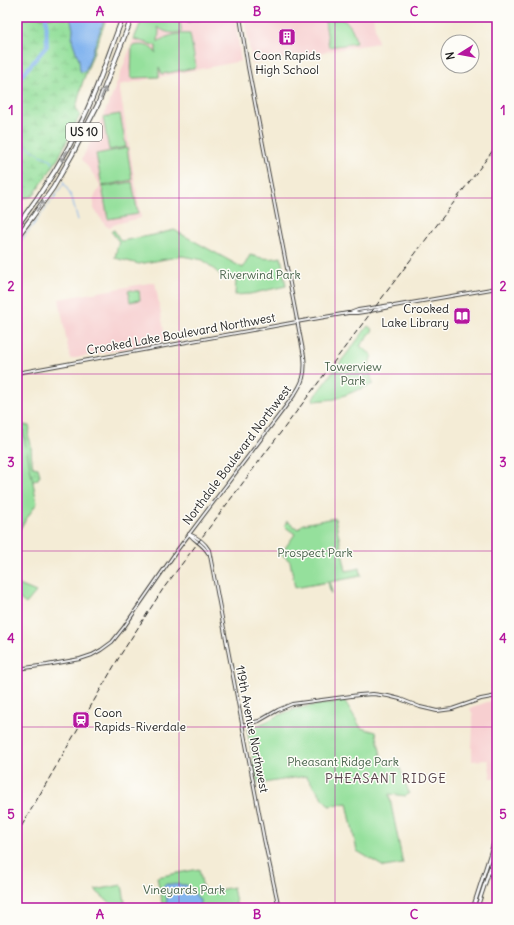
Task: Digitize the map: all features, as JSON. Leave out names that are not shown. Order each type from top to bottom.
[{"type":"highway","name":"US 10","points":[[17,226],[51,178],[84,117],[123,17]]},
{"type":"highway","name":"US 10","points":[[17,238],[53,188],[72,155],[98,104],[132,17]]},
{"type":"main road","points":[[472,908],[497,833]]},
{"type":"main road","points":[[477,908],[497,847]]},
{"type":"street","name":"Northdale Boulevard Northwest","points":[[17,669],[80,659],[92,655],[112,642],[119,634],[152,584],[299,389],[303,379],[305,358],[247,64],[240,17]]},
{"type":"street","name":"Crooked Lake Boulevard Northwest","points":[[17,373],[358,310],[387,305],[394,306],[497,288]]},
{"type":"street","name":"119th Avenue Northwest","points":[[189,534],[203,546],[209,554],[279,908]]},
{"type":"street","points":[[242,725],[258,721],[282,708],[296,703],[363,694],[378,694],[392,697],[420,708],[435,710],[452,709],[481,699],[497,696]]},
{"type":"shaded area","points":[[142,17],[235,17],[241,61],[119,85],[141,218],[109,227],[106,226],[94,209],[93,199],[100,187],[98,181],[82,159],[110,101]]},
{"type":"shaded area","points":[[244,17],[373,17],[378,43],[252,64]]},
{"type":"shaded area","points":[[155,282],[166,341],[70,359],[59,299]]},
{"type":"shaded area","points":[[497,700],[497,778],[491,778],[488,760],[472,761],[473,715],[470,708]]},
{"type":"green space","points":[[17,17],[107,17],[82,84],[76,108],[80,115],[58,159],[33,196],[19,199],[17,197]]},
{"type":"green space","points":[[143,17],[151,17],[154,21],[154,17],[179,17],[182,32],[175,33],[163,31],[158,27],[158,42],[173,35],[190,34],[196,67],[162,74],[159,67],[159,77],[132,78],[132,46],[146,45],[156,53],[156,46],[134,39]]},
{"type":"green space","points":[[187,17],[204,17],[205,19],[188,22]]},
{"type":"green space","points":[[339,19],[343,20],[349,25],[353,31],[356,43],[329,47],[325,21]]},
{"type":"green space","points":[[120,114],[126,147],[109,150],[103,117]]},
{"type":"green space","points":[[127,148],[132,180],[102,186],[96,154]]},
{"type":"green space","points":[[132,182],[138,214],[108,219],[102,187]]},
{"type":"green space","name":"Riverwind Park","points":[[114,230],[121,241],[174,230],[243,268],[250,255],[265,258],[281,257],[286,286],[250,294],[235,295],[236,280],[223,277],[203,260],[182,256],[139,264],[115,258],[119,242],[111,231]]},
{"type":"green space","points":[[128,291],[139,291],[140,300],[130,302],[130,295]]},
{"type":"green space","name":"Towerview Park","points":[[368,326],[373,330],[360,346],[372,355],[370,370],[373,384],[335,399],[314,401],[313,398]]},
{"type":"green space","points":[[17,400],[37,503],[17,533]]},
{"type":"green space","points":[[17,426],[29,426],[30,429],[28,435],[33,467],[38,468],[40,475],[38,479],[30,483]]},
{"type":"green space","name":"Prospect Park","points":[[335,518],[346,571],[360,568],[361,576],[330,582],[331,594],[328,582],[295,588],[290,561],[281,554],[295,534],[284,526],[287,521],[298,529],[303,524]]},
{"type":"green space","points":[[17,584],[36,592],[26,604],[17,597]]},
{"type":"green space","name":"Pheasant Ridge Park","points":[[345,701],[361,728],[376,732],[382,760],[400,768],[409,793],[406,796],[389,794],[403,864],[384,867],[357,851],[347,803],[329,806],[306,776],[258,784],[247,729],[282,714],[308,706]]},
{"type":"green space","name":"Vineyards Park","points":[[199,869],[204,893],[233,887],[237,908],[209,908],[208,906],[198,908],[163,908],[157,877]]},
{"type":"green space","points":[[122,885],[126,908],[112,908],[112,905],[95,890]]},
{"type":"water","points":[[70,17],[105,17],[86,69],[83,72],[80,71],[79,60],[72,40],[73,29]]},
{"type":"water","points":[[164,885],[187,885],[200,900],[200,904],[192,908],[167,908],[167,899],[163,889]]},
{"type":"waterway","points":[[17,81],[47,46],[46,17]]},
{"type":"waterway","points":[[17,140],[42,156],[50,159],[53,164]]},
{"type":"waterway","points":[[63,181],[72,198],[78,220]]},
{"type":"waterway","points":[[17,246],[64,184]]},
{"type":"railway","points":[[17,834],[121,654],[163,589],[497,145]]},
{"type":"place","name":"Coon Rapids High School","points":[[287,37]]},
{"type":"place","name":"Crooked Lake Library","points":[[462,316]]},
{"type":"place","name":"Coon Rapids-Riverdale","points":[[81,720]]},
{"type":"district","name":"PHEASANT RIDGE","points":[[386,778]]}]
